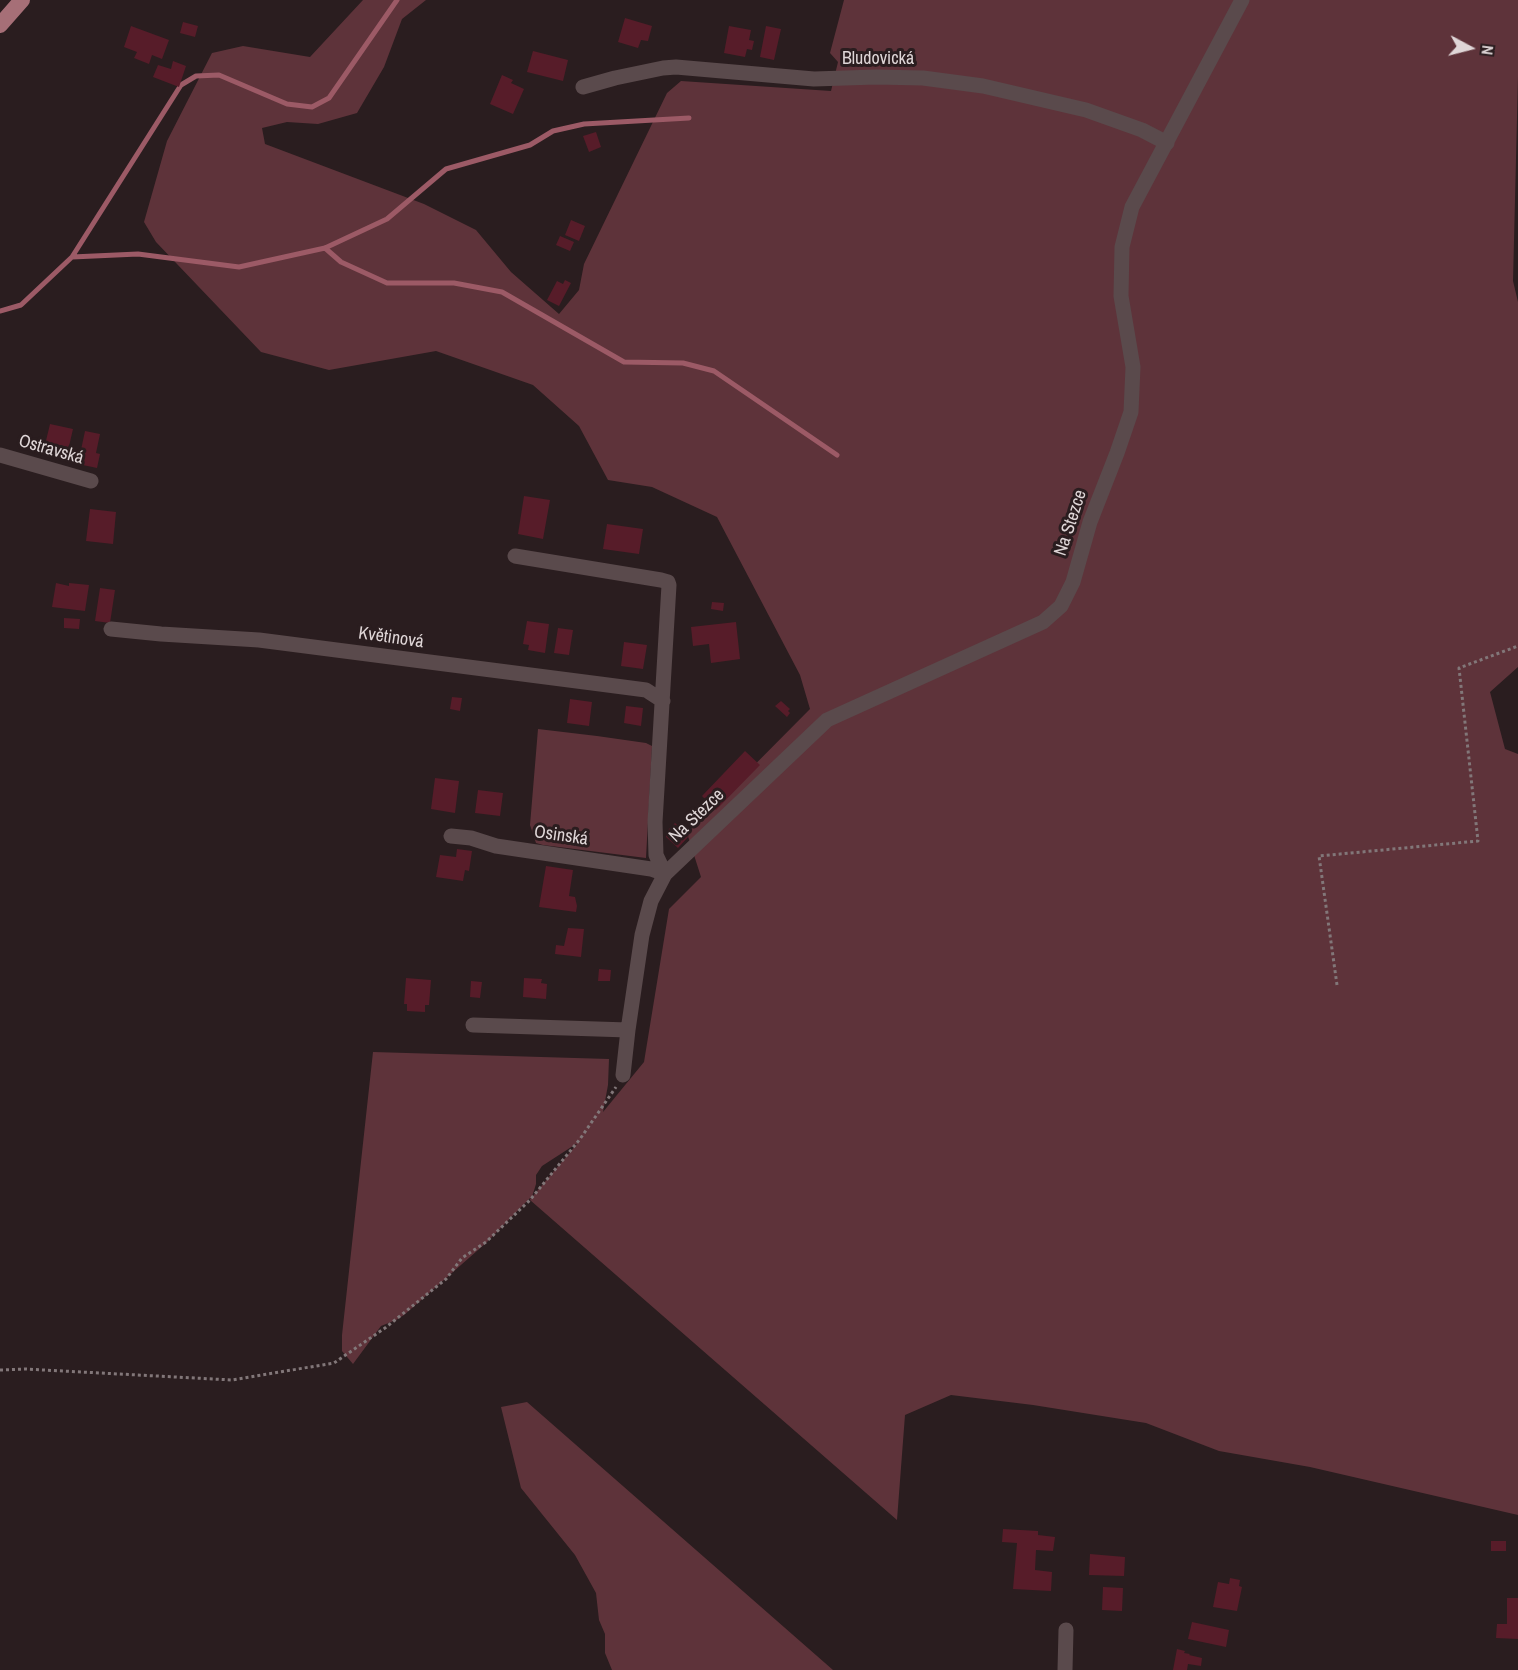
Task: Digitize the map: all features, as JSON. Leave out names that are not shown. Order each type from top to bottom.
[{"type":"main road","points":[[0,24],[22,0]]},
{"type":"street","name":"Na Stezce","points":[[623,1075],[642,935],[651,901],[665,873],[827,720],[1043,622],[1061,606],[1073,582],[1090,522],[1131,412],[1133,367],[1121,296],[1122,247],[1132,207],[1242,0]]},
{"type":"street","name":"Bludovická","points":[[583,87],[615,78],[676,67],[814,79],[923,78],[984,86],[1086,110],[1142,130],[1167,143]]},
{"type":"street","name":"Ostravská","points":[[0,455],[91,481]]},
{"type":"street","name":"Na Stezce","points":[[515,556],[668,582],[654,842],[656,855],[665,873]]},
{"type":"street","name":"Květinová","points":[[111,628],[150,633],[259,640],[646,690],[663,700]]},
{"type":"street","name":"Osinská","points":[[451,836],[471,838],[496,846],[665,873]]},
{"type":"street","points":[[473,1025],[628,1030]]},
{"type":"street","points":[[1065,1670],[1066,1630]]},
{"type":"path","points":[[1337,985],[1319,856],[1478,841],[1459,668],[1518,646]]},
{"type":"path","points":[[0,1370],[25,1369],[232,1380],[334,1363],[385,1328],[447,1279],[462,1258],[486,1242],[530,1200],[580,1139],[623,1075]]},
{"type":"shaded area","points":[[363,0],[426,0],[402,19],[384,67],[357,113],[318,124],[287,122],[262,128],[265,144],[424,204],[476,230],[511,272],[559,314],[579,290],[584,264],[667,93],[681,81],[831,91],[838,62],[830,53],[844,0],[1518,0],[1513,281],[1518,302],[1518,667],[1490,692],[1505,749],[1518,754],[1518,1515],[1310,1467],[1219,1451],[1146,1423],[951,1395],[905,1415],[897,1520],[530,1200],[531,1197],[486,1243],[404,1315],[381,1326],[353,1364],[342,1351],[373,1052],[609,1059],[608,1085],[603,1112],[644,1062],[669,909],[701,877],[687,833],[810,709],[800,675],[717,517],[652,487],[608,480],[579,426],[533,385],[436,351],[329,370],[261,352],[156,242],[144,222],[167,141],[212,53],[243,46],[310,57]],"holes":[[[577,1144],[532,1197],[536,1175],[542,1166]]]},
{"type":"shaded area","points":[[538,729],[646,743],[652,746],[646,858],[536,843],[530,825]]},
{"type":"shaded area","points":[[527,1402],[833,1670],[612,1670],[605,1653],[605,1634],[599,1620],[596,1593],[575,1555],[521,1488],[501,1407]]},
{"type":"building","points":[[625,18],[652,26],[648,41],[641,40],[638,48],[618,42]]},
{"type":"building","points":[[183,22],[198,26],[195,37],[180,33]]},
{"type":"building","points":[[131,26],[169,40],[162,59],[152,55],[149,64],[134,58],[137,52],[124,47]]},
{"type":"building","points":[[729,26],[751,30],[749,40],[754,41],[752,50],[747,49],[745,57],[724,53]]},
{"type":"building","points":[[766,26],[781,29],[774,60],[760,57]]},
{"type":"building","points":[[533,51],[568,60],[563,81],[527,72]]},
{"type":"building","points":[[173,61],[186,66],[179,87],[153,77],[158,65],[171,69]]},
{"type":"building","points":[[502,75],[513,80],[511,83],[524,89],[513,114],[490,104]]},
{"type":"building","points":[[596,132],[601,147],[589,152],[583,136]]},
{"type":"building","points":[[571,220],[585,226],[579,241],[565,235]]},
{"type":"building","points":[[560,236],[574,242],[570,251],[556,245]]},
{"type":"building","points":[[565,280],[571,283],[559,306],[547,300],[557,281],[563,284]]},
{"type":"building","points":[[50,424],[73,429],[67,455],[44,449]]},
{"type":"building","points":[[85,431],[100,434],[96,453],[100,454],[97,468],[78,464]]},
{"type":"building","points":[[524,496],[550,500],[543,539],[518,534]]},
{"type":"building","points":[[90,509],[116,512],[113,544],[86,541]]},
{"type":"building","points":[[607,524],[643,529],[639,554],[603,549]]},
{"type":"building","points":[[56,583],[69,586],[69,583],[89,585],[85,611],[52,607]]},
{"type":"building","points":[[100,588],[115,590],[110,623],[95,621]]},
{"type":"building","points":[[712,602],[724,603],[723,611],[711,609]]},
{"type":"building","points":[[64,618],[80,619],[79,629],[64,628]]},
{"type":"building","points":[[527,621],[549,624],[545,653],[528,650],[529,645],[523,644]]},
{"type":"building","points":[[736,622],[740,659],[711,663],[709,644],[693,646],[691,627]]},
{"type":"building","points":[[558,628],[573,630],[569,655],[554,653]]},
{"type":"building","points":[[624,642],[647,645],[643,669],[621,666]]},
{"type":"building","points":[[452,697],[462,698],[460,711],[450,709]]},
{"type":"building","points":[[570,699],[592,702],[589,726],[567,723]]},
{"type":"building","points":[[781,701],[790,709],[787,717],[775,706]]},
{"type":"building","points":[[626,706],[643,708],[641,726],[624,723]]},
{"type":"building","points":[[745,751],[760,765],[716,810],[702,796]]},
{"type":"building","points":[[435,778],[459,781],[455,813],[431,809]]},
{"type":"building","points":[[478,790],[503,793],[500,816],[475,813]]},
{"type":"building","points":[[675,823],[689,836],[678,848],[666,837],[666,832]]},
{"type":"building","points":[[457,849],[472,851],[469,871],[465,870],[463,881],[436,877],[440,855],[456,857]]},
{"type":"building","points":[[546,866],[573,870],[569,896],[575,897],[576,912],[539,907]]},
{"type":"building","points":[[568,928],[584,929],[581,957],[555,954],[556,945],[564,946]]},
{"type":"building","points":[[599,969],[611,970],[610,981],[598,981]]},
{"type":"building","points":[[406,978],[431,980],[429,1005],[425,1005],[425,1012],[407,1011],[407,1004],[404,1004]]},
{"type":"building","points":[[524,978],[542,979],[541,983],[547,984],[546,999],[523,997]]},
{"type":"building","points":[[471,981],[482,982],[480,998],[470,997]]},
{"type":"building","points":[[1003,1529],[1038,1531],[1038,1535],[1055,1537],[1053,1551],[1036,1550],[1035,1570],[1052,1572],[1051,1591],[1013,1589],[1017,1543],[1002,1542]]},
{"type":"building","points":[[1491,1541],[1506,1541],[1506,1551],[1491,1551]]},
{"type":"building","points":[[1090,1554],[1125,1557],[1124,1576],[1089,1575]]},
{"type":"building","points":[[1230,1578],[1240,1580],[1239,1586],[1242,1587],[1237,1611],[1213,1607],[1218,1582],[1229,1584]]},
{"type":"building","points":[[1103,1587],[1123,1588],[1122,1611],[1102,1610]]},
{"type":"building","points":[[1507,1598],[1518,1598],[1518,1639],[1496,1638],[1497,1624],[1507,1624]]},
{"type":"building","points":[[1192,1622],[1229,1630],[1226,1647],[1188,1639]]},
{"type":"building","points":[[1177,1649],[1202,1658],[1201,1666],[1188,1664],[1187,1670],[1173,1670]]},
{"type":"waterway","points":[[72,257],[181,85],[196,76],[219,75],[287,104],[312,107],[329,98],[397,0]]},
{"type":"waterway","points":[[0,311],[21,305],[72,257],[138,254],[239,267],[325,248],[387,219],[446,169],[530,145],[553,131],[584,124],[689,118]]},
{"type":"waterway","points":[[325,248],[341,262],[387,283],[454,283],[502,292],[624,362],[683,363],[714,371],[837,455]]}]
